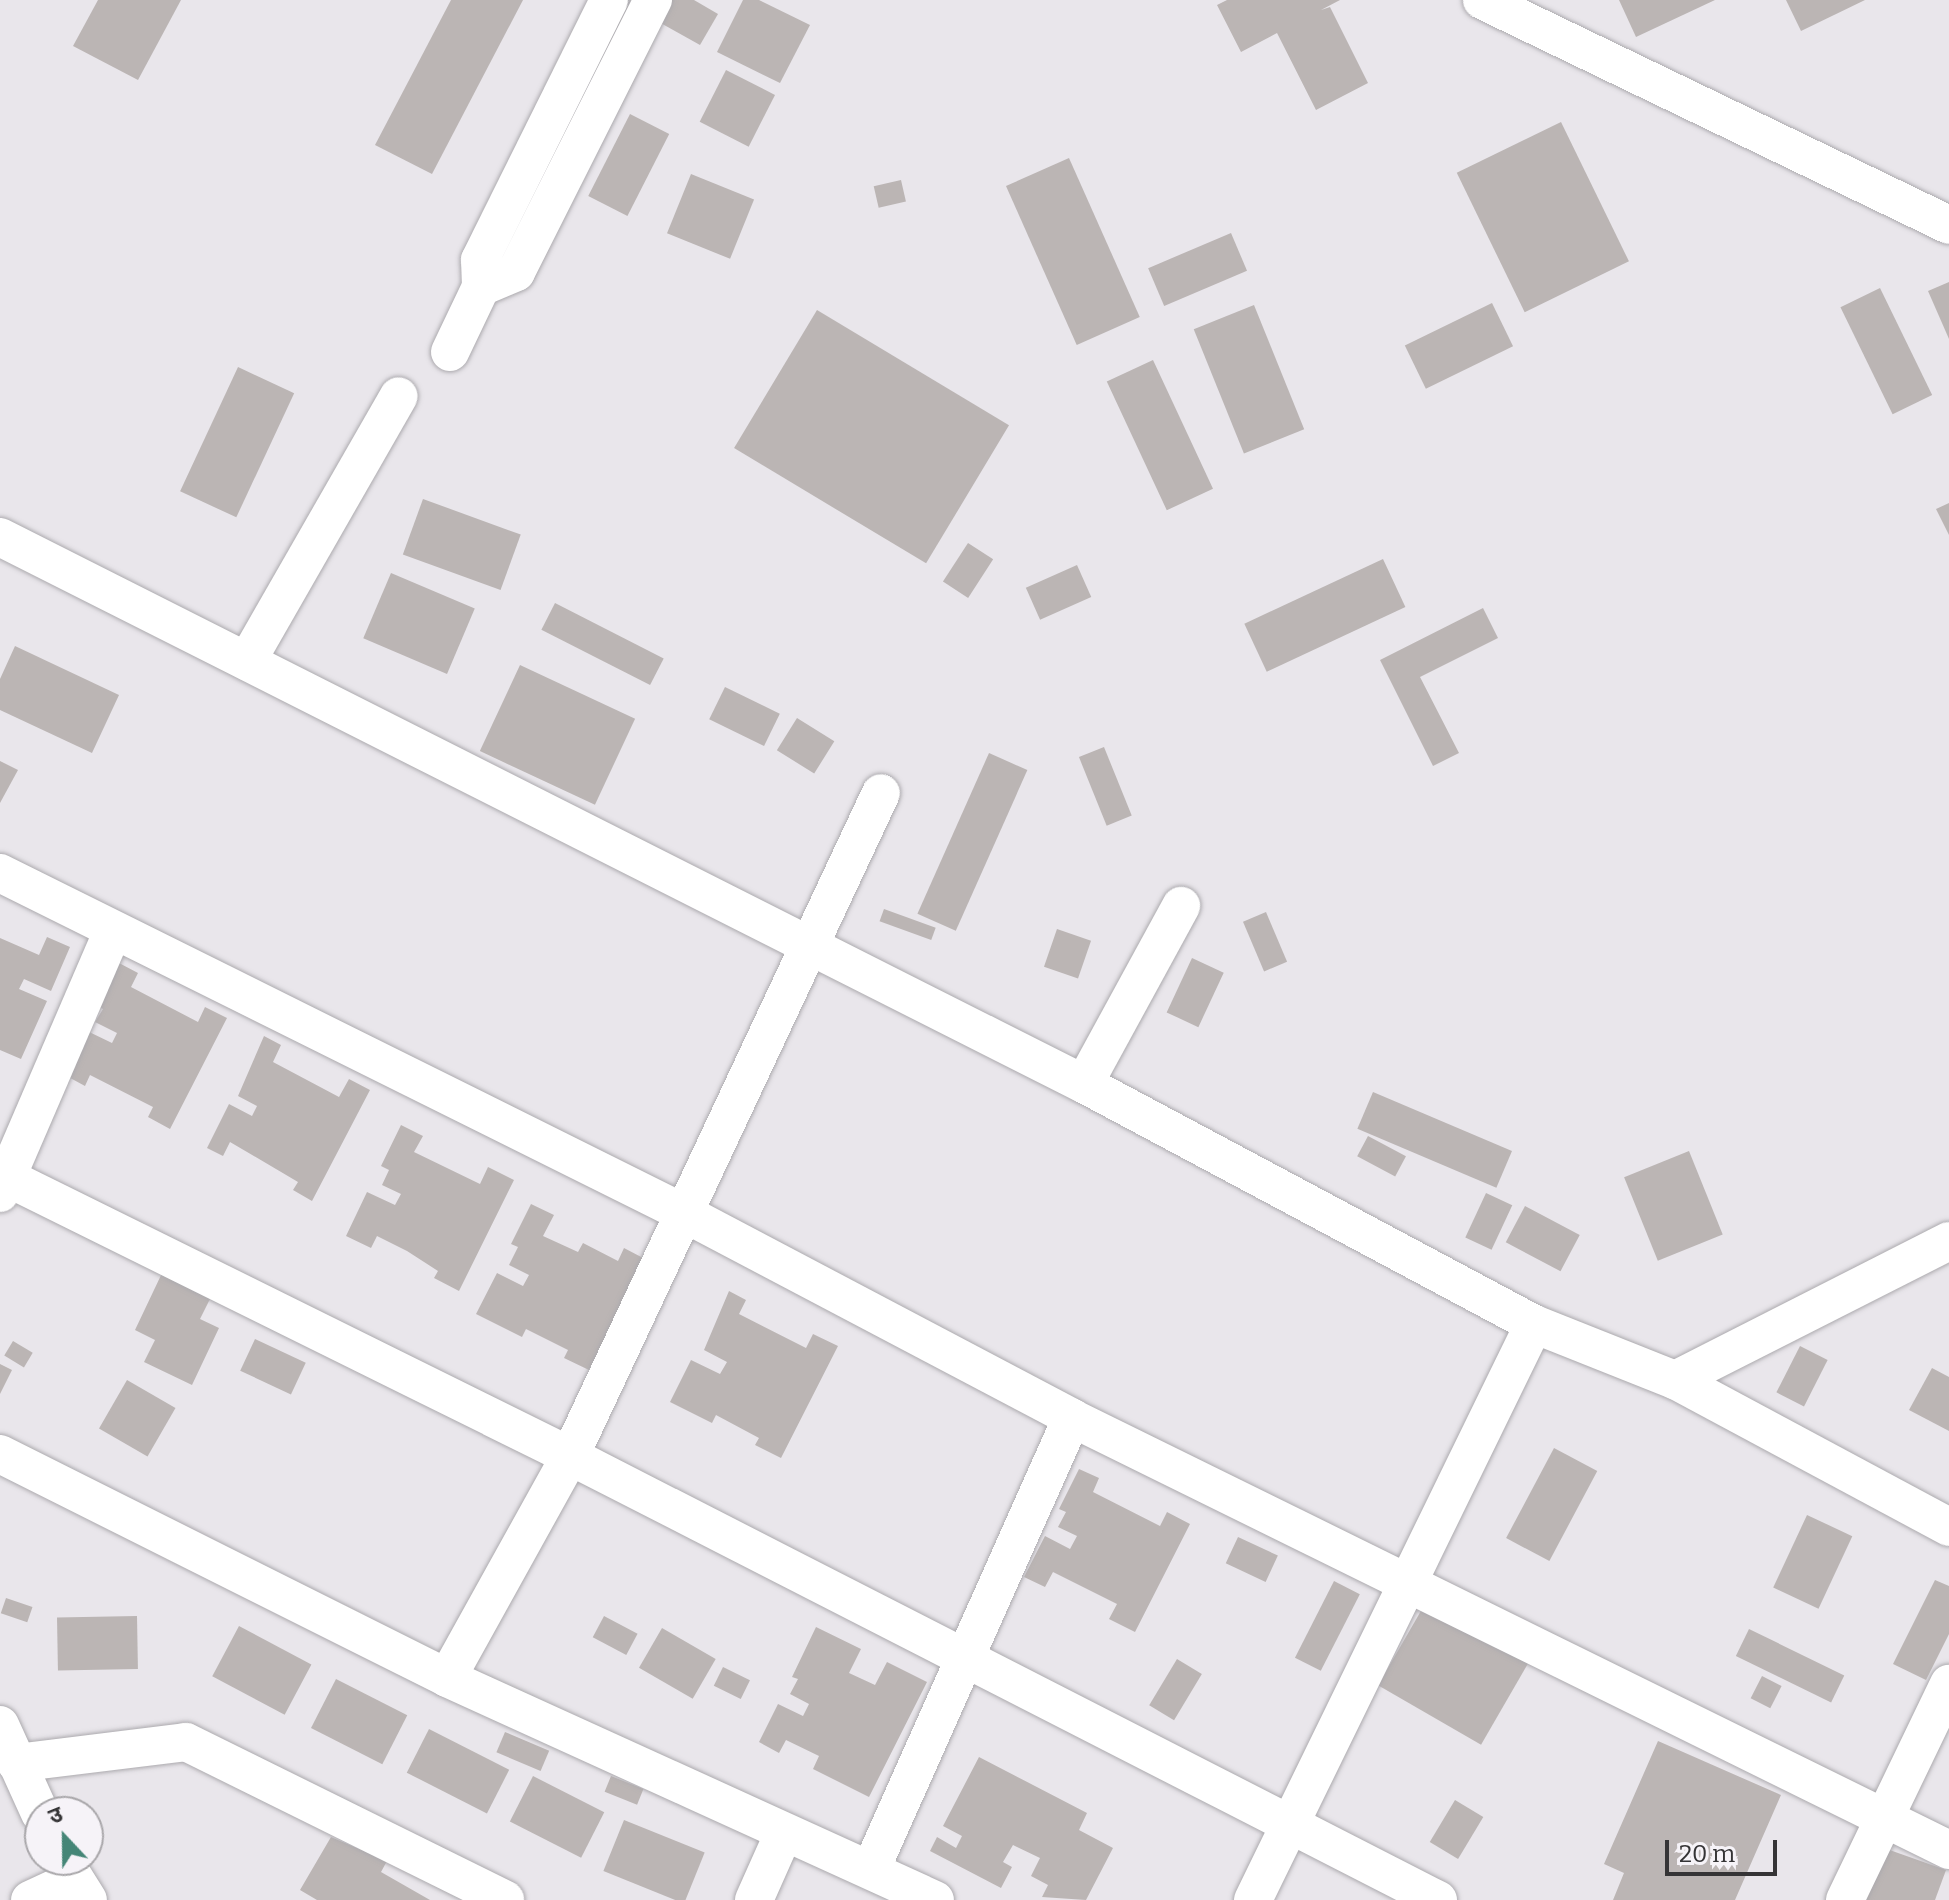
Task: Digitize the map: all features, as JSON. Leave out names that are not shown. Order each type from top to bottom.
[{"type":"street","points":[[450,352],[481,287],[480,260],[609,0]]},
{"type":"street","points":[[481,287],[516,272],[653,0]]},
{"type":"street","points":[[1482,0],[1949,225]]},
{"type":"street","points":[[247,661],[399,396]]},
{"type":"street","points":[[0,537],[1084,1084],[1534,1324],[1675,1380],[1949,1527]]},
{"type":"street","points":[[447,1678],[570,1456],[881,793]]},
{"type":"street","points":[[0,873],[682,1212],[1072,1418],[1408,1579],[1949,1850]]},
{"type":"street","points":[[1084,1084],[1181,906]]},
{"type":"street","points":[[113,930],[2,1182],[570,1456],[1438,1900]]},
{"type":"street","points":[[1675,1380],[1949,1241]]},
{"type":"street","points":[[1253,1900],[1292,1826],[1408,1579],[1534,1324]]},
{"type":"street","points":[[871,1869],[1072,1418]]},
{"type":"street","points":[[0,1454],[447,1678],[783,1835],[871,1869],[935,1900]]},
{"type":"street","points":[[1845,1900],[1949,1684]]},
{"type":"street","points":[[0,1725],[32,1796]]},
{"type":"street","points":[[16,1763],[186,1742],[505,1900]]},
{"type":"street","points":[[754,1900],[783,1835]]},
{"type":"street","points":[[30,1900],[74,1880]]},
{"type":"building","points":[[98,0],[181,0],[138,80],[73,46]]},
{"type":"building","points":[[451,0],[523,0],[432,174],[375,145]]},
{"type":"building","points":[[669,0],[694,0],[718,14],[700,45],[657,21]]},
{"type":"building","points":[[743,0],[759,0],[810,25],[780,83],[717,52]]},
{"type":"building","points":[[1227,0],[1340,0],[1321,10],[1330,7],[1368,83],[1316,110],[1277,33],[1241,52],[1217,5]]},
{"type":"building","points":[[1619,0],[1715,0],[1636,37]]},
{"type":"building","points":[[1786,0],[1865,0],[1801,31]]},
{"type":"building","points":[[726,70],[775,95],[749,147],[700,122]]},
{"type":"building","points":[[630,114],[669,134],[627,216],[588,196]]},
{"type":"building","points":[[1561,122],[1629,261],[1525,312],[1457,173]]},
{"type":"building","points":[[1069,158],[1140,317],[1077,345],[1006,186]]},
{"type":"building","points":[[691,174],[754,199],[730,259],[667,233]]},
{"type":"building","points":[[901,180],[906,201],[879,208],[874,186]]},
{"type":"building","points":[[1231,233],[1247,271],[1164,306],[1148,268]]},
{"type":"building","points":[[1949,282],[1949,339],[1928,291]]},
{"type":"building","points":[[1880,288],[1932,395],[1893,414],[1840,307]]},
{"type":"building","points":[[1492,303],[1513,346],[1426,389],[1405,346]]},
{"type":"building","points":[[1254,305],[1304,429],[1244,454],[1194,329]]},
{"type":"building","points":[[817,310],[1009,425],[926,563],[734,448]]},
{"type":"building","points":[[1153,360],[1213,489],[1167,510],[1107,382]]},
{"type":"building","points":[[238,367],[294,393],[236,517],[180,491]]},
{"type":"building","points":[[423,499],[521,535],[501,590],[403,554]]},
{"type":"building","points":[[1949,503],[1949,535],[1936,509]]},
{"type":"building","points":[[968,543],[993,559],[968,598],[943,582]]},
{"type":"building","points":[[1383,559],[1405,607],[1267,672],[1244,624]]},
{"type":"building","points":[[1077,565],[1091,597],[1040,620],[1026,588]]},
{"type":"building","points":[[391,573],[475,609],[447,674],[363,638]]},
{"type":"building","points":[[555,603],[664,658],[650,685],[541,630]]},
{"type":"building","points":[[1483,608],[1498,638],[1420,677],[1459,753],[1433,766],[1380,660]]},
{"type":"building","points":[[15,646],[119,695],[92,753],[0,710],[0,679]]},
{"type":"building","points":[[520,665],[635,719],[595,805],[480,751]]},
{"type":"building","points":[[725,687],[780,714],[764,746],[709,719]]},
{"type":"building","points":[[797,718],[834,741],[814,774],[777,750]]},
{"type":"building","points":[[1104,747],[1132,816],[1107,826],[1079,757]]},
{"type":"building","points":[[989,753],[1027,770],[956,931],[917,914]]},
{"type":"building","points":[[0,761],[18,770],[0,803]]},
{"type":"building","points":[[884,909],[936,928],[931,940],[880,921]]},
{"type":"building","points":[[1266,912],[1287,962],[1264,971],[1243,922]]},
{"type":"building","points":[[1057,929],[1091,941],[1078,979],[1044,967]]},
{"type":"building","points":[[47,937],[70,947],[51,991],[24,979],[19,989],[47,1001],[21,1059],[0,1050],[0,938],[39,955]]},
{"type":"building","points":[[1192,958],[1224,973],[1198,1027],[1167,1012]]},
{"type":"building","points":[[119,963],[138,973],[131,987],[198,1022],[205,1007],[227,1018],[170,1129],[148,1117],[153,1107],[90,1075],[85,1086],[61,1073],[83,1029],[112,1043],[117,1033],[95,1022],[103,1009],[97,1006]]},
{"type":"building","points":[[264,1036],[281,1045],[273,1062],[339,1097],[349,1079],[370,1090],[312,1201],[293,1190],[298,1182],[230,1142],[223,1156],[207,1148],[229,1104],[252,1116],[257,1106],[238,1096]]},
{"type":"building","points":[[1373,1092],[1512,1151],[1496,1188],[1357,1129]]},
{"type":"building","points":[[401,1125],[423,1136],[414,1152],[480,1184],[488,1167],[514,1180],[459,1291],[434,1278],[438,1271],[377,1236],[371,1248],[346,1236],[367,1192],[395,1205],[401,1194],[382,1185],[389,1170],[381,1166]]},
{"type":"building","points":[[1368,1136],[1406,1156],[1395,1176],[1357,1156]]},
{"type":"building","points":[[1689,1151],[1723,1234],[1658,1261],[1624,1177]]},
{"type":"building","points":[[1486,1193],[1512,1205],[1492,1250],[1465,1237]]},
{"type":"building","points":[[531,1204],[554,1215],[543,1236],[578,1252],[583,1243],[618,1261],[624,1248],[645,1259],[589,1370],[564,1358],[568,1350],[526,1329],[522,1337],[476,1314],[497,1273],[523,1286],[529,1275],[509,1265],[518,1247],[511,1244]]},
{"type":"building","points":[[1525,1206],[1580,1235],[1560,1271],[1506,1242]]},
{"type":"building","points":[[163,1271],[212,1295],[200,1319],[219,1328],[192,1385],[144,1362],[155,1340],[135,1330]]},
{"type":"building","points":[[729,1291],[746,1300],[739,1314],[806,1348],[813,1334],[838,1346],[781,1458],[755,1445],[759,1438],[716,1415],[712,1423],[670,1402],[691,1360],[720,1374],[727,1362],[704,1350]]},
{"type":"building","points":[[255,1339],[306,1363],[291,1394],[240,1371]]},
{"type":"building","points":[[13,1341],[33,1353],[24,1367],[4,1356]]},
{"type":"building","points":[[1800,1346],[1828,1360],[1804,1406],[1776,1392]]},
{"type":"building","points":[[0,1364],[12,1370],[0,1394]]},
{"type":"building","points":[[1932,1368],[1949,1377],[1949,1431],[1909,1410]]},
{"type":"building","points":[[127,1380],[175,1408],[147,1456],[99,1428]]},
{"type":"building","points":[[1554,1448],[1597,1471],[1549,1561],[1506,1538]]},
{"type":"building","points":[[1079,1469],[1099,1478],[1093,1492],[1160,1526],[1167,1512],[1190,1524],[1135,1632],[1109,1619],[1117,1604],[1053,1572],[1045,1587],[1024,1577],[1045,1536],[1070,1549],[1077,1536],[1058,1527],[1066,1512],[1059,1509]]},
{"type":"building","points":[[1807,1515],[1852,1536],[1819,1609],[1773,1588]]},
{"type":"building","points":[[1238,1537],[1278,1556],[1266,1582],[1226,1563]]},
{"type":"building","points":[[1935,1580],[1949,1586],[1949,1634],[1926,1680],[1893,1664]]},
{"type":"building","points":[[1334,1581],[1360,1594],[1321,1671],[1295,1658]]},
{"type":"building","points":[[1429,1597],[1532,1656],[1481,1745],[1378,1685]]},
{"type":"building","points":[[6,1598],[32,1607],[27,1622],[1,1613]]},
{"type":"building","points":[[137,1616],[138,1669],[58,1670],[57,1617]]},
{"type":"building","points":[[604,1616],[638,1634],[626,1655],[593,1637]]},
{"type":"building","points":[[239,1626],[311,1664],[285,1715],[212,1676]]},
{"type":"building","points":[[816,1627],[861,1649],[849,1673],[875,1685],[887,1662],[927,1682],[869,1797],[813,1769],[819,1756],[786,1740],[779,1753],[759,1742],[778,1704],[803,1716],[809,1704],[790,1694],[798,1679],[792,1677]]},
{"type":"building","points":[[662,1628],[716,1659],[693,1699],[639,1668]]},
{"type":"building","points":[[1749,1629],[1844,1675],[1831,1702],[1736,1656]]},
{"type":"building","points":[[1177,1659],[1202,1674],[1174,1720],[1149,1705]]},
{"type":"building","points":[[723,1667],[750,1680],[741,1699],[714,1686]]},
{"type":"building","points":[[1762,1676],[1782,1686],[1770,1708],[1751,1698]]},
{"type":"building","points":[[336,1679],[407,1715],[382,1764],[311,1728]]},
{"type":"building","points":[[429,1729],[509,1770],[487,1814],[407,1773]]},
{"type":"building","points":[[505,1732],[549,1751],[541,1771],[496,1752]]},
{"type":"building","points":[[1658,1741],[1781,1795],[1735,1900],[1613,1900],[1624,1873],[1604,1864]]},
{"type":"building","points":[[979,1757],[1087,1813],[1079,1830],[1113,1848],[1086,1900],[1042,1897],[1048,1885],[1031,1876],[1040,1858],[1013,1845],[1003,1862],[1012,1867],[1001,1888],[930,1851],[937,1837],[956,1848],[962,1836],[943,1826]]},
{"type":"building","points":[[533,1776],[604,1812],[581,1858],[510,1821]]},
{"type":"building","points":[[611,1776],[643,1789],[637,1805],[605,1792]]},
{"type":"building","points":[[1455,1800],[1483,1817],[1458,1859],[1430,1842]]},
{"type":"building","points":[[624,1820],[705,1853],[686,1900],[675,1900],[603,1871]]},
{"type":"building","points":[[331,1837],[387,1861],[381,1872],[430,1900],[317,1900],[300,1890]]},
{"type":"building","points":[[1884,1848],[1946,1870],[1935,1900],[1866,1900]]}]
